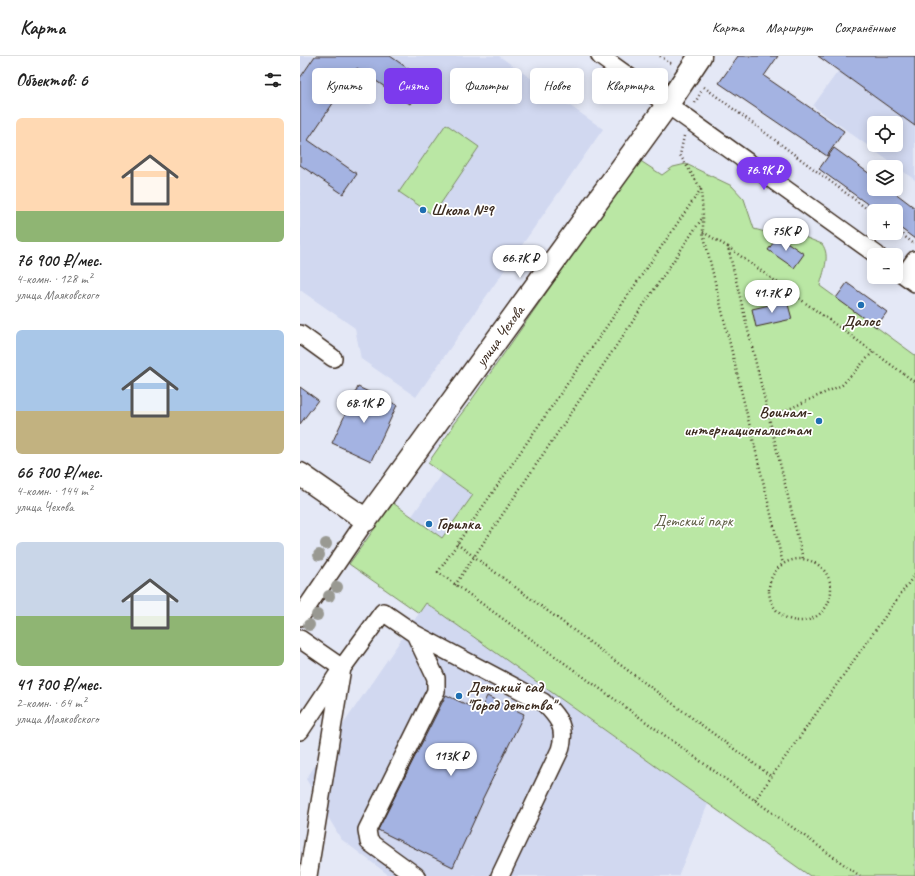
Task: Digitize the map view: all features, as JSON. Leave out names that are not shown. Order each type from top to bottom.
[{"type":"main road","name":"улица Чехова","points":[[366,520],[668,104],[700,56]]},
{"type":"main road","points":[[300,474],[366,520]]},
{"type":"street","points":[[600,56],[617,68]]},
{"type":"street","points":[[668,104],[867,248]]},
{"type":"street","points":[[905,276],[915,260]]},
{"type":"street","points":[[300,334],[333,358]]},
{"type":"street","name":"улица Чехова","points":[[300,617],[366,520]]},
{"type":"street","points":[[300,731],[382,612],[415,634],[543,702],[553,711],[563,730],[563,740],[560,750],[500,876]]},
{"type":"street","points":[[415,634],[436,678],[436,692],[367,830],[369,842],[416,876]]},
{"type":"street","points":[[300,638],[342,668]]},
{"type":"street","points":[[308,876],[342,668]]},
{"type":"path","points":[[660,56],[665,59],[667,56]]},
{"type":"path","points":[[704,87],[867,209]]},
{"type":"path","points":[[680,155],[701,189],[703,232],[783,564]]},
{"type":"path","points":[[701,189],[438,572],[860,876]]},
{"type":"path","points":[[455,584],[703,216]]},
{"type":"path","points":[[703,232],[728,246],[915,382]]},
{"type":"path","points":[[903,235],[915,244]]},
{"type":"path","points":[[728,246],[803,559]]},
{"type":"path","points":[[769,418],[842,385],[873,352]]},
{"type":"path","points":[[457,544],[772,777]]},
{"type":"path","points":[[803,559],[814,562],[822,568],[828,577],[831,587],[830,598],[826,607],[819,615],[800,621],[790,620],[775,608],[770,599],[769,589],[771,579],[783,564],[793,560],[803,559]]},
{"type":"path","points":[[755,800],[915,574]]},
{"type":"shaded area","name":"Школа №9","points":[[300,56],[499,56],[516,68],[450,68],[450,104],[522,104],[522,72],[530,78],[530,104],[567,104],[603,129],[416,397],[361,359],[355,328],[300,290]]},
{"type":"shaded area","points":[[849,56],[915,56],[915,180],[903,171],[903,160],[887,160],[876,152],[903,152],[903,116],[867,116],[867,145],[813,106]]},
{"type":"shaded area","points":[[442,473],[473,495],[442,538],[412,516]]},
{"type":"shaded area","name":"Детский сад \"Город детства\"","points":[[426,603],[708,804],[678,876],[390,876],[341,839],[306,779]]},
{"type":"green space","points":[[446,124],[479,147],[433,215],[399,192]]},
{"type":"green space","name":"Детский парк","points":[[639,160],[662,175],[673,167],[686,164],[732,186],[744,199],[754,229],[769,233],[774,225],[822,244],[825,249],[826,259],[820,286],[915,355],[915,876],[810,876],[426,603],[419,613],[349,564],[393,503],[442,538],[473,495],[428,463],[451,430],[452,426]]},
{"type":"building","points":[[315,56],[390,56],[407,68],[384,68],[384,86],[376,81],[376,68],[312,68],[312,104],[332,104],[308,140],[357,174],[343,194],[300,165],[300,78]]},
{"type":"building","points":[[738,56],[778,56],[764,76],[844,131],[827,156],[719,83]]},
{"type":"building","points":[[818,56],[915,56],[915,126]]},
{"type":"building","points":[[834,148],[867,172],[867,196],[899,196],[915,208],[915,239],[903,230],[903,204],[867,204],[819,169]]},
{"type":"building","points":[[778,236],[804,254],[794,268],[768,250]]},
{"type":"building","name":"Далос","points":[[847,283],[887,312],[876,327],[836,298]]},
{"type":"building","points":[[787,301],[792,319],[756,327],[752,309]]},
{"type":"building","points":[[300,387],[318,400],[300,424]]},
{"type":"building","points":[[358,387],[397,405],[371,461],[332,443]]},
{"type":"building","points":[[446,695],[480,711],[487,696],[524,714],[482,800],[483,801],[453,867],[378,830]]},
{"type":"place","name":"Школа №9","points":[[423,210]]},
{"type":"place","name":"Далос","points":[[861,305]]},
{"type":"place","name":"Воинам- интернационалистам","points":[[819,421]]},
{"type":"place","name":"Горилка","points":[[429,524]]},
{"type":"place","name":"Детский сад \"Город детства\"","points":[[459,696]]}]
